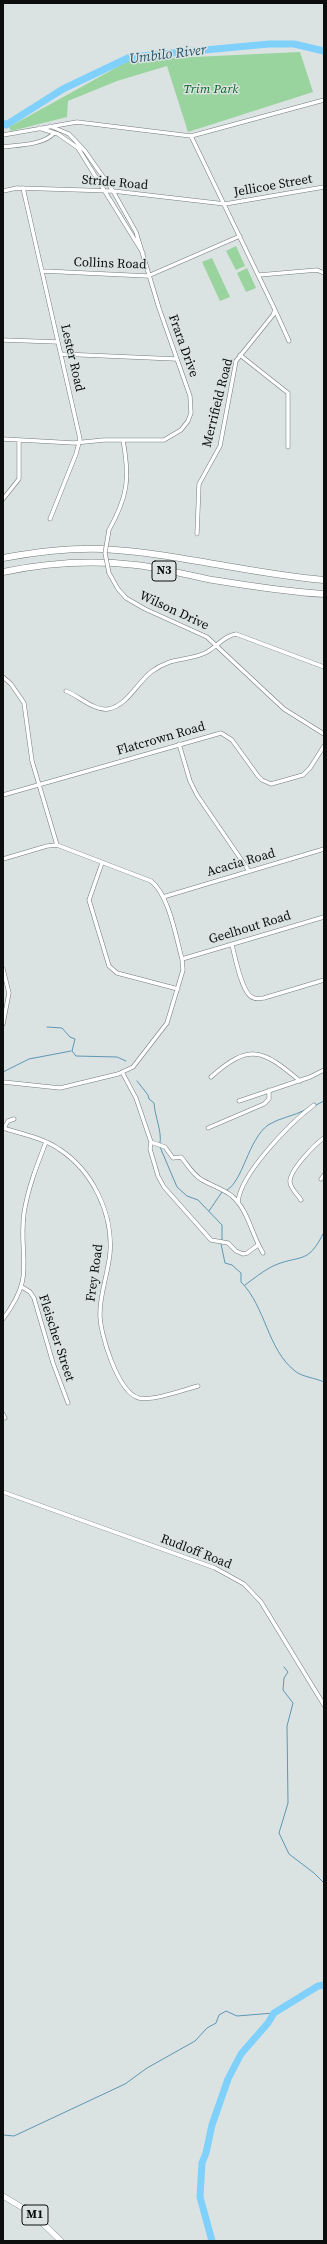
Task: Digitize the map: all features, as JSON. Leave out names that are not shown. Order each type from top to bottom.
[{"type":"highway","name":"N3","points":[[3,558],[53,550],[103,549],[220,565],[294,578],[324,580]]},
{"type":"highway","name":"N3","points":[[3,572],[53,564],[129,565],[293,592],[324,594]]},
{"type":"highway","name":"M1","points":[[3,2196],[33,2214],[61,2241]]},
{"type":"street","points":[[3,135],[66,122],[77,122],[191,136],[324,100]]},
{"type":"street","points":[[65,132],[66,122]]},
{"type":"street","name":"Frara Drive","points":[[50,126],[65,132],[75,139],[85,151],[113,191],[136,232],[144,254],[148,276],[190,396],[191,413],[188,421],[181,430],[171,437],[157,441],[122,440]]},
{"type":"street","name":"Frara Drive","points":[[39,128],[54,133],[78,148],[144,254]]},
{"type":"street","points":[[3,147],[39,141],[49,138],[54,133]]},
{"type":"street","points":[[191,136],[259,275],[289,341]]},
{"type":"street","name":"Jellicoe Street","points":[[225,204],[324,187]]},
{"type":"street","name":"Stride Road","points":[[3,191],[13,188],[23,188],[113,191],[225,204]]},
{"type":"street","name":"Lester Road","points":[[23,188],[43,271],[80,443]]},
{"type":"street","name":"Collins Road","points":[[43,271],[148,276],[240,236]]},
{"type":"street","points":[[259,275],[317,270],[324,273]]},
{"type":"street","name":"Merrifield Road","points":[[197,534],[199,484],[220,446],[234,368],[240,355],[273,315],[275,310]]},
{"type":"street","points":[[3,340],[58,342]]},
{"type":"street","points":[[61,354],[176,359]]},
{"type":"street","points":[[240,355],[288,393],[288,447]]},
{"type":"street","points":[[3,439],[19,442],[80,443],[104,440],[122,440]]},
{"type":"street","name":"Wilson Drive","points":[[122,440],[128,472],[127,484],[118,513],[109,530],[105,553],[109,573],[118,589],[134,604],[201,633],[216,644],[284,709],[324,734]]},
{"type":"street","points":[[3,499],[19,480],[19,442]]},
{"type":"street","points":[[50,519],[80,443]]},
{"type":"street","points":[[66,691],[98,708],[108,709],[120,703],[145,677],[164,663],[202,654],[232,635],[240,635],[324,667]]},
{"type":"street","points":[[3,677],[11,684],[24,703],[32,761],[57,845]]},
{"type":"street","name":"Flatcrown Road","points":[[3,795],[215,734],[228,736],[258,776],[271,784],[302,776],[310,768],[324,746]]},
{"type":"street","points":[[179,744],[190,781],[197,795],[249,871]]},
{"type":"street","points":[[3,859],[47,846],[57,845],[151,881],[157,886],[163,897],[182,959],[183,970],[169,1018],[163,1029],[137,1063],[122,1072],[60,1088],[3,1082]]},
{"type":"street","name":"Acacia Road","points":[[163,897],[324,849]]},
{"type":"street","points":[[102,863],[89,900],[109,966],[117,972],[178,989]]},
{"type":"street","points":[[165,903],[172,894]]},
{"type":"street","name":"Geelhout Road","points":[[182,959],[324,917]]},
{"type":"street","points":[[232,945],[244,988],[248,994],[254,998],[264,998],[324,980]]},
{"type":"street","points":[[3,969],[9,993],[3,1024]]},
{"type":"street","points":[[211,1077],[242,1056],[252,1052],[259,1053],[283,1067],[300,1081]]},
{"type":"street","points":[[239,1101],[300,1081],[324,1070]]},
{"type":"street","points":[[122,1072],[136,1098],[152,1143],[150,1149],[158,1176],[164,1187],[211,1240],[228,1243],[236,1251],[243,1254],[247,1253],[258,1245]]},
{"type":"street","points":[[208,1128],[264,1104],[269,1099],[269,1090]]},
{"type":"street","points":[[238,1204],[242,1185],[287,1127],[314,1105]]},
{"type":"street","points":[[4,1128],[8,1121],[14,1119]]},
{"type":"street","name":"Frey Road","points":[[4,1128],[46,1142],[59,1149],[80,1167],[94,1187],[102,1204],[107,1220],[110,1243],[109,1261],[101,1302],[100,1322],[114,1366],[124,1385],[133,1396],[150,1397],[198,1386]]},
{"type":"street","points":[[301,1200],[290,1185],[290,1177],[302,1160],[324,1138]]},
{"type":"street","name":"Fleischer Street","points":[[46,1142],[30,1184],[24,1214],[25,1264],[22,1287],[34,1298],[53,1363],[68,1403]]},
{"type":"street","points":[[152,1143],[165,1147],[173,1158],[181,1157],[195,1175],[232,1195],[246,1214],[258,1245],[264,1253]]},
{"type":"street","points":[[321,1178],[324,1175]]},
{"type":"street","points":[[3,1319],[22,1287]]},
{"type":"street","points":[[3,1414],[5,1418]]},
{"type":"street","name":"Rudloff Road","points":[[3,1492],[215,1568],[237,1579],[261,1602],[324,1705]]},
{"type":"green space","name":"Trim Park","points":[[300,52],[313,92],[188,132],[167,66],[117,81],[68,101],[67,117],[11,131],[9,127],[130,60]]},
{"type":"green space","points":[[236,246],[245,266],[236,270],[226,251]]},
{"type":"green space","points":[[212,258],[230,297],[220,301],[202,262]]},
{"type":"green space","points":[[247,268],[256,288],[246,292],[237,273]]},
{"type":"waterway","name":"Umbilo River","points":[[3,123],[6,125],[63,89],[130,57],[269,44],[294,44],[324,51]]},
{"type":"waterway","points":[[47,1027],[62,1028],[70,1037],[75,1039],[72,1051],[76,1056],[117,1057],[126,1061]]},
{"type":"waterway","points":[[3,1072],[29,1059],[71,1051]]},
{"type":"waterway","points":[[137,1081],[148,1095],[149,1099],[154,1103],[160,1134],[160,1144]]},
{"type":"waterway","points":[[316,1105],[324,1101]]},
{"type":"waterway","points":[[227,1190],[233,1185],[255,1140],[261,1132],[268,1125],[305,1110]]},
{"type":"waterway","points":[[160,1147],[177,1187],[187,1196],[198,1200],[222,1225],[222,1241]]},
{"type":"waterway","points":[[209,1211],[222,1192]]},
{"type":"waterway","points":[[245,1285],[271,1267],[307,1255],[313,1250],[324,1232]]},
{"type":"waterway","points":[[221,1244],[225,1263],[232,1265],[241,1273],[241,1282],[256,1303],[272,1340],[286,1362],[298,1373],[324,1382]]},
{"type":"waterway","points":[[284,1667],[288,1672],[284,1678],[283,1690],[293,1703],[287,1726],[288,1803],[279,1833],[289,1854],[314,1873],[324,1883]]},
{"type":"waterway","points":[[212,2241],[200,2197],[202,2163],[206,2153],[212,2125],[228,2079],[241,2054],[268,2023],[274,2013],[318,1986],[324,1985]]},
{"type":"waterway","points":[[3,2135],[14,2136],[125,2084],[147,2068],[195,2041],[207,2028],[216,2023],[219,2015],[226,2011],[237,2016],[274,2013]]}]
